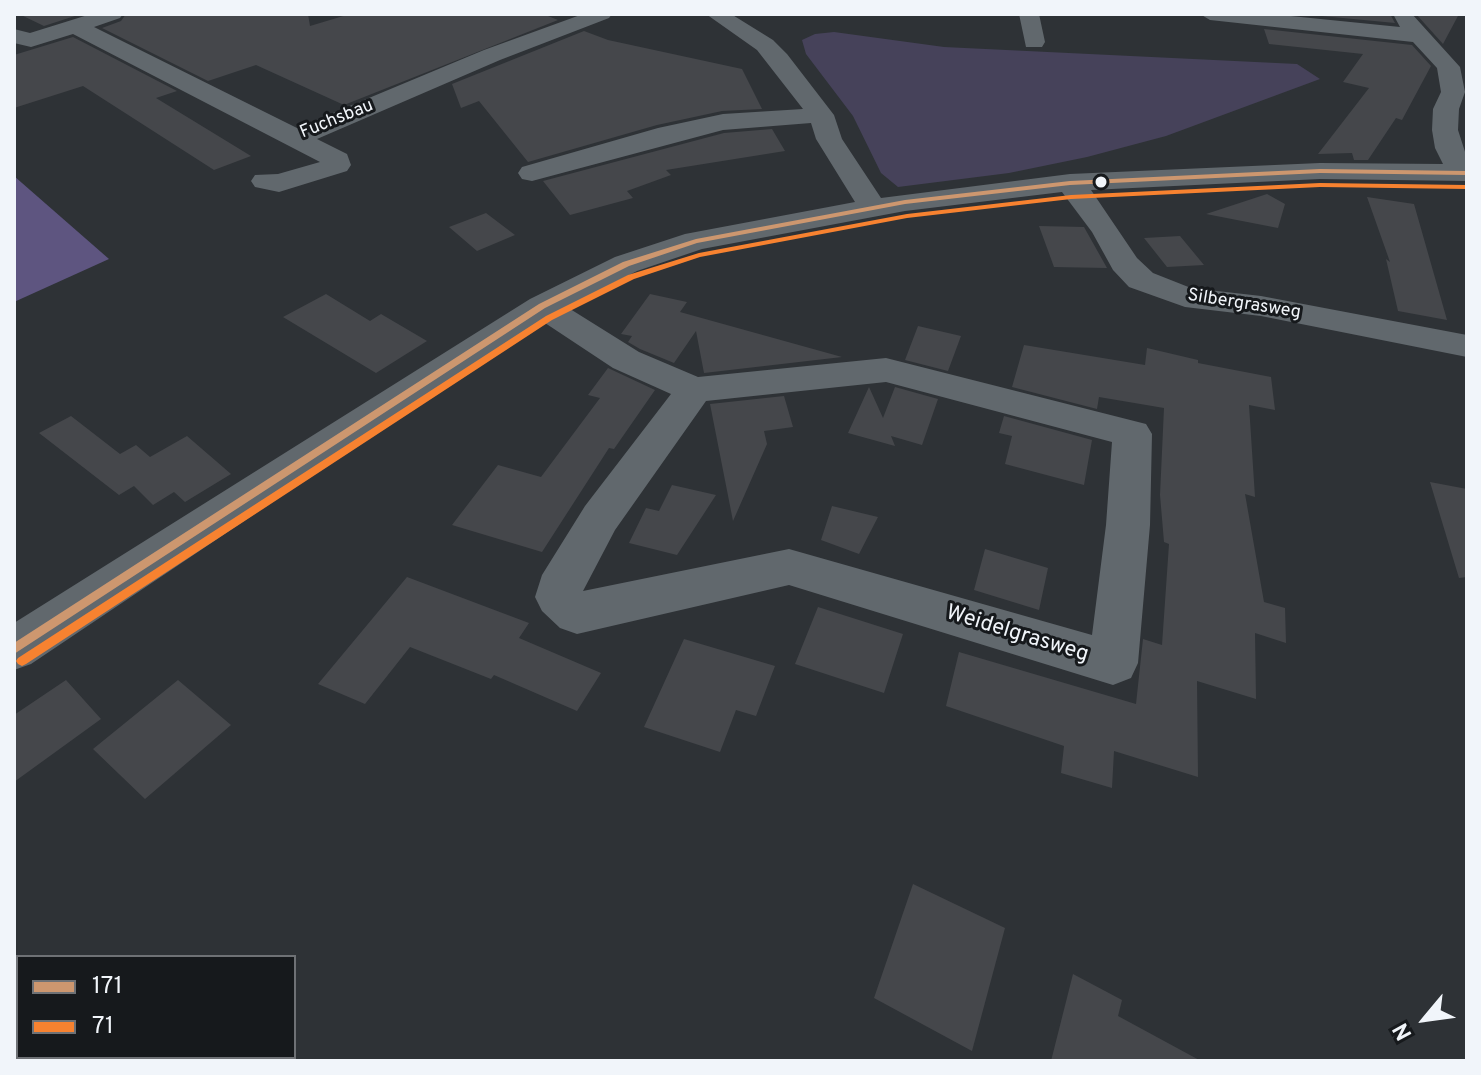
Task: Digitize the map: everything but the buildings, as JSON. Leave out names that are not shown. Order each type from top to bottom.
[{"type":"street","points":[[14,36],[31,40],[113,14]]},
{"type":"street","name":"Fuchsbau","points":[[75,26],[219,102],[296,138],[492,55],[602,14]]},
{"type":"street","points":[[716,14],[765,45],[821,115],[829,139],[873,208]]},
{"type":"street","points":[[1029,14],[1034,42]]},
{"type":"street","points":[[1210,14],[1423,36]]},
{"type":"street","points":[[1400,14],[1448,67],[1453,92],[1446,109],[1445,130],[1448,148],[1464,173]]},
{"type":"street","points":[[532,173],[640,141],[723,122],[821,115]]},
{"type":"street","points":[[265,181],[279,183],[337,165],[337,160],[296,138]]},
{"type":"street","points":[[14,649],[542,306],[626,264],[696,241],[873,208],[1070,183],[1320,171],[1464,173]]},
{"type":"street","name":"Silbergrasweg","points":[[1070,183],[1106,230],[1124,263],[1141,280],[1185,297],[1261,306],[1467,346]]},
{"type":"street","name":"Weidelgrasweg","points":[[542,306],[626,360],[694,390],[886,370],[1132,434],[1128,525],[1113,663],[789,567],[577,614],[558,597],[565,575],[600,518],[694,390]]},
{"type":"shaded area","points":[[834,32],[944,47],[1297,64],[1320,79],[1166,136],[1087,157],[1009,173],[898,187],[881,173],[853,116],[806,54],[802,40],[815,34]]},
{"type":"shaded area","points":[[14,176],[109,259],[14,302]]},
{"type":"transit line","name":"171","points":[[14,649],[542,306],[626,264],[696,241],[905,202],[1070,183],[1320,171],[1467,173]]},
{"type":"transit line","name":"71","points":[[22,661],[549,318],[631,277],[699,255],[907,216],[1071,197],[1320,185],[1467,187]]}]
